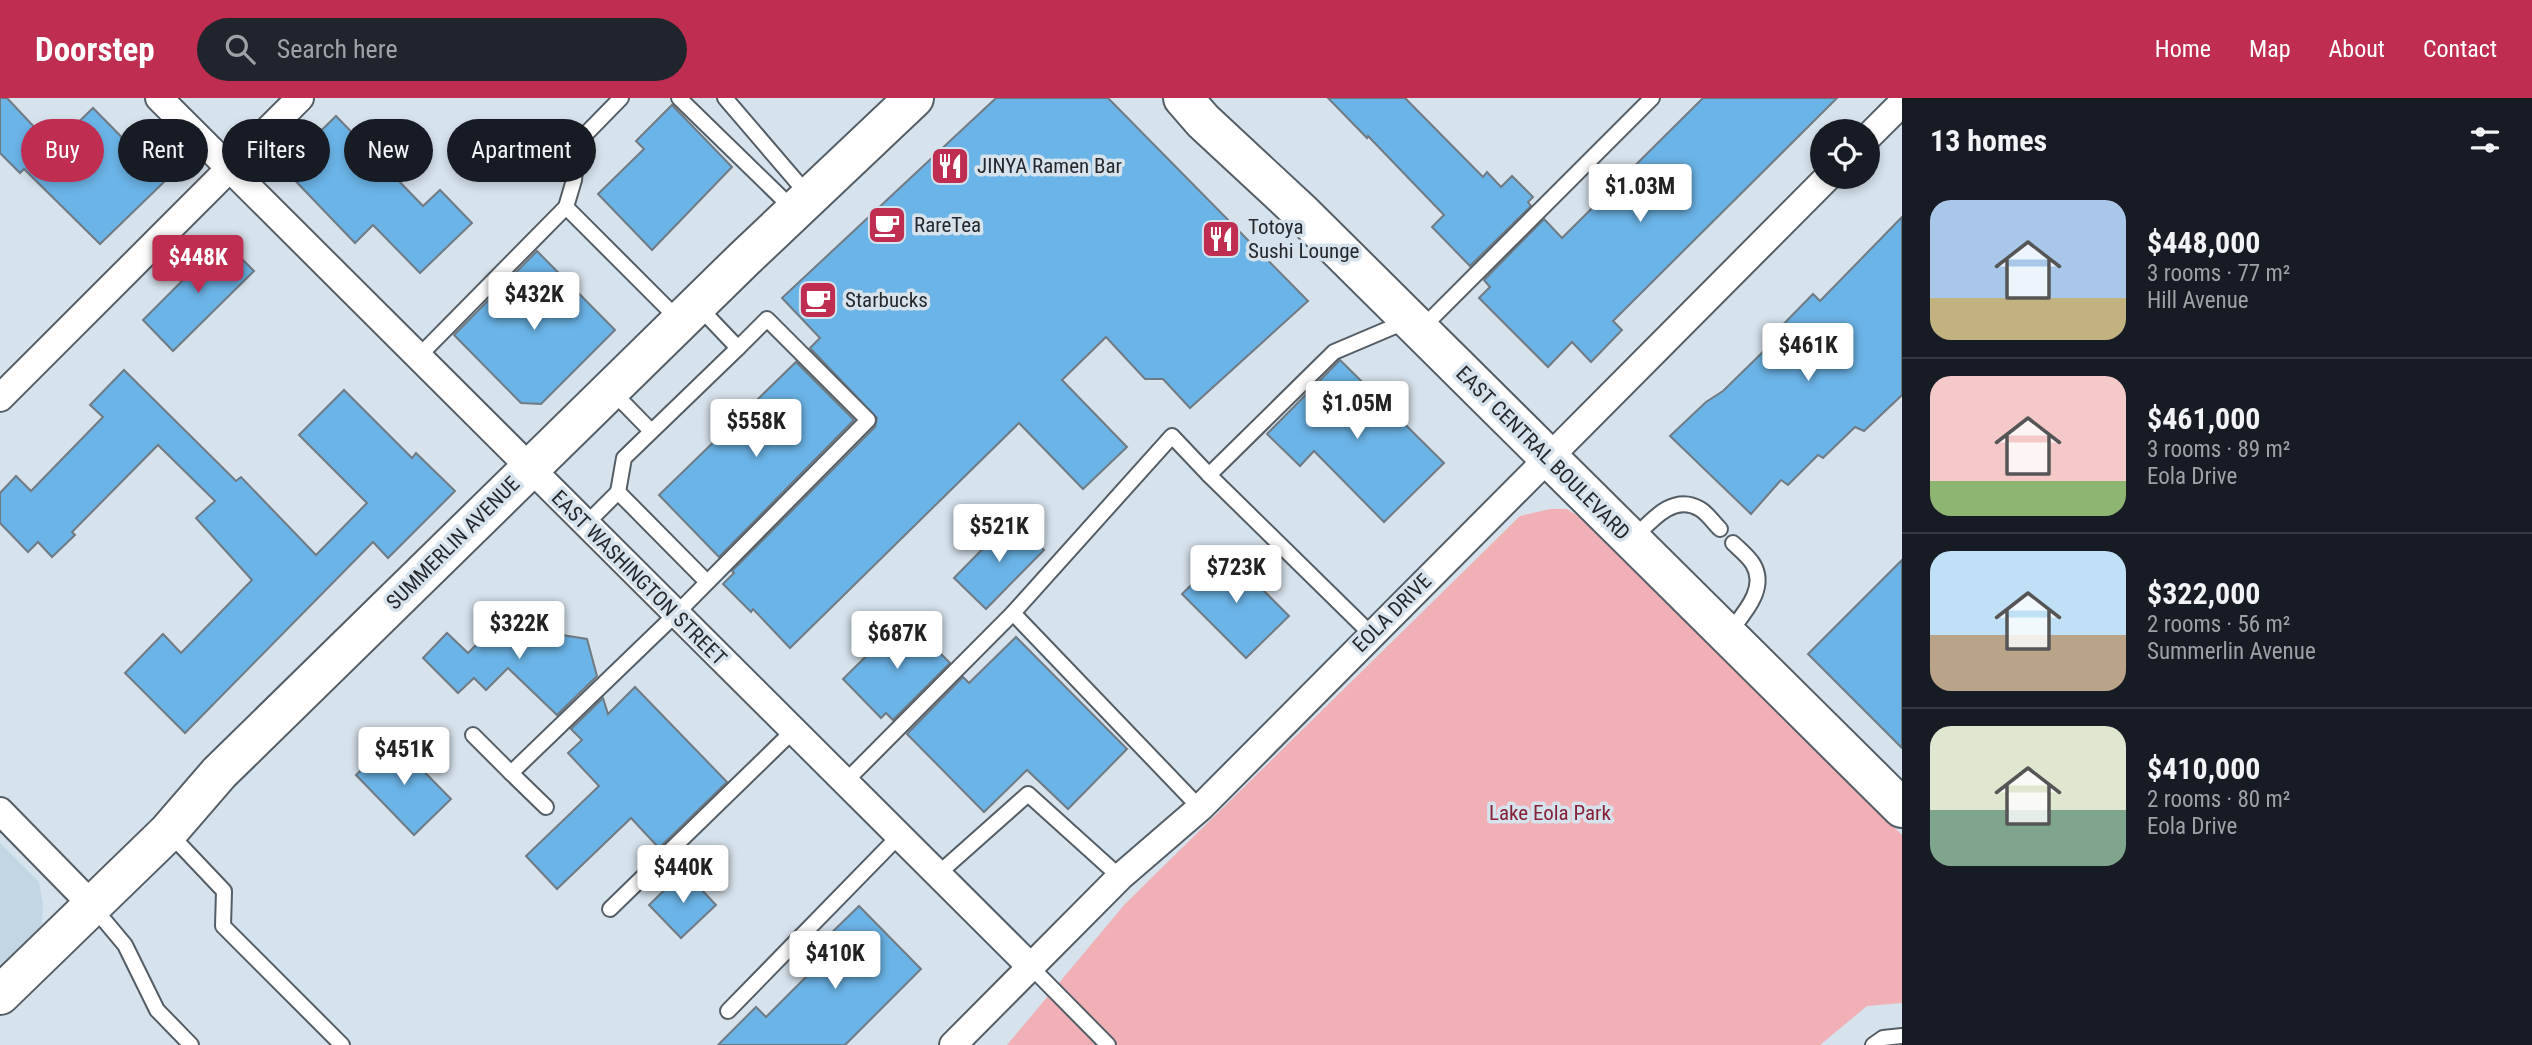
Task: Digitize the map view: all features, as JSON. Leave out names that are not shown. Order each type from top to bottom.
[{"type":"street","name":"EAST WASHINGTON STREET","points":[[159,98],[222,161]]},
{"type":"street","points":[[279,119],[300,98]]},
{"type":"street","name":"EAST CENTRAL BOULEVARD","points":[[1183,98],[1203,121],[1303,214],[1902,808]]},
{"type":"street","name":"SUMMERLIN AVENUE","points":[[0,995],[168,832],[219,773],[610,389],[803,204],[902,102]]},
{"type":"street","points":[[1880,125],[1902,103]]},
{"type":"street","points":[[0,398],[222,177]]},
{"type":"street","name":"EAST WASHINGTON STREET","points":[[243,182],[1031,967]]},
{"type":"street","name":"EOLA DRIVE","points":[[953,1045],[1120,877],[1200,808],[1816,189]]},
{"type":"street","points":[[0,811],[91,904]]},
{"type":"lane","points":[[418,357],[566,208],[574,180],[578,142],[621,98]]},
{"type":"lane","points":[[679,98],[803,204]]},
{"type":"lane","points":[[725,98],[803,204]]},
{"type":"lane","points":[[1209,475],[1334,352],[1413,326],[1652,98]]},
{"type":"lane","points":[[566,208],[689,313],[738,348]]},
{"type":"lane","points":[[511,773],[676,614],[868,420],[767,319],[624,458],[618,492],[586,524]]},
{"type":"lane","points":[[610,389],[652,431]]},
{"type":"lane","points":[[845,782],[1013,613],[1171,436],[1371,634]]},
{"type":"lane","points":[[618,492],[707,582]]},
{"type":"lane","points":[[1632,541],[1660,512],[1679,503],[1700,509],[1720,529]]},
{"type":"lane","points":[[1727,635],[1751,604],[1758,587],[1754,565],[1733,543]]},
{"type":"lane","points":[[1013,613],[1200,808]]},
{"type":"lane","points":[[610,909],[793,731]]},
{"type":"lane","points":[[473,735],[547,807]]},
{"type":"lane","points":[[938,874],[1028,794],[1120,877]]},
{"type":"lane","points":[[168,832],[224,891],[223,926],[342,1045]]},
{"type":"lane","points":[[728,1011],[899,836]]},
{"type":"lane","points":[[91,904],[125,946],[157,1010],[191,1045]]},
{"type":"lane","points":[[1031,967],[1108,1045]]},
{"type":"lane","points":[[1873,1045],[1883,1038],[1902,1036]]},
{"type":"shaded area","points":[[0,843],[39,882],[43,904],[42,924],[27,944],[0,970]]},
{"type":"green space","name":"Lake Eola Park","points":[[1550,509],[1567,509],[1587,522],[1902,835],[1902,1003],[1867,1006],[1820,1045],[1007,1045],[1125,904],[1520,516]]},
{"type":"building","points":[[0,98],[7,98],[27,119],[21,119],[21,172],[0,153]]},
{"type":"building","points":[[996,98],[1108,98],[1308,301],[1190,408],[1163,379],[1145,379],[1106,337],[1062,380],[1127,447],[1083,489],[1019,423],[790,648],[753,609],[751,612],[723,584],[734,573],[732,571],[875,427],[877,418],[810,348],[820,338],[782,298]]},
{"type":"building","points":[[1328,98],[1405,98],[1483,177],[1487,172],[1501,187],[1512,176],[1533,197],[1528,202],[1531,206],[1470,266],[1432,227],[1444,215]]},
{"type":"building","points":[[1703,98],[1837,98],[1816,119],[1810,119],[1810,125],[1613,321],[1622,330],[1591,362],[1572,342],[1548,367],[1479,298],[1490,287],[1484,280],[1544,219],[1562,238]]},
{"type":"building","points":[[672,105],[732,167],[652,250],[598,194],[644,149],[636,141]]},
{"type":"building","points":[[93,108],[104,119],[82,119]]},
{"type":"building","points":[[336,116],[344,124],[344,182],[400,182],[423,206],[440,190],[472,223],[420,273],[373,225],[355,243],[296,182],[330,182],[330,122]]},
{"type":"building","points":[[104,119],[118,133],[118,182],[164,182],[100,244],[37,182],[104,182]]},
{"type":"building","points":[[1902,217],[1902,395],[1864,431],[1855,427],[1823,458],[1818,455],[1788,485],[1781,480],[1751,514],[1670,436],[1706,402],[1723,391],[1772,343],[1768,340],[1813,294],[1820,301]]},
{"type":"building","points":[[223,240],[254,271],[173,351],[143,320]]},
{"type":"building","points":[[537,251],[615,330],[541,404],[521,403],[454,335]]},
{"type":"building","points":[[1340,360],[1444,463],[1384,522],[1314,451],[1300,466],[1267,434]]},
{"type":"building","points":[[796,362],[854,420],[719,557],[659,495]]},
{"type":"building","points":[[124,370],[236,481],[241,477],[316,555],[367,503],[299,435],[344,390],[412,458],[416,453],[455,491],[388,558],[373,542],[185,733],[125,673],[163,634],[181,653],[252,580],[196,518],[215,501],[158,445],[72,532],[75,535],[52,557],[38,542],[28,552],[0,523],[0,493],[16,476],[31,491],[103,417],[90,405]]},
{"type":"building","points":[[1012,519],[1044,550],[986,609],[954,578]]},
{"type":"building","points":[[1225,552],[1289,616],[1246,658],[1182,594]]},
{"type":"building","points":[[1902,560],[1902,748],[1808,654]]},
{"type":"building","points":[[514,607],[537,631],[587,639],[597,676],[557,715],[508,668],[486,690],[474,678],[458,693],[423,658],[447,633],[468,653]]},
{"type":"building","points":[[905,618],[950,663],[893,720],[886,713],[881,718],[843,679]]},
{"type":"building","points":[[1016,637],[1127,749],[1068,809],[1027,770],[984,812],[907,734],[963,677],[969,683]]},
{"type":"building","points":[[635,687],[727,782],[659,848],[631,818],[557,889],[526,856],[599,786],[568,753],[582,740],[571,729],[603,698],[608,714]]},
{"type":"building","points":[[393,740],[451,799],[414,835],[356,775]]},
{"type":"building","points":[[684,871],[716,905],[681,938],[649,905]]},
{"type":"building","points":[[859,906],[921,969],[845,1045],[718,1045],[756,1007],[766,1017],[833,950],[824,940]]},
{"type":"place","name":"JINYA Ramen Bar","points":[[950,166]]},
{"type":"place","name":"RareTea","points":[[887,225]]},
{"type":"place","name":"Totoya Sushi Lounge","points":[[1221,239]]},
{"type":"place","name":"Starbucks","points":[[818,300]]}]
